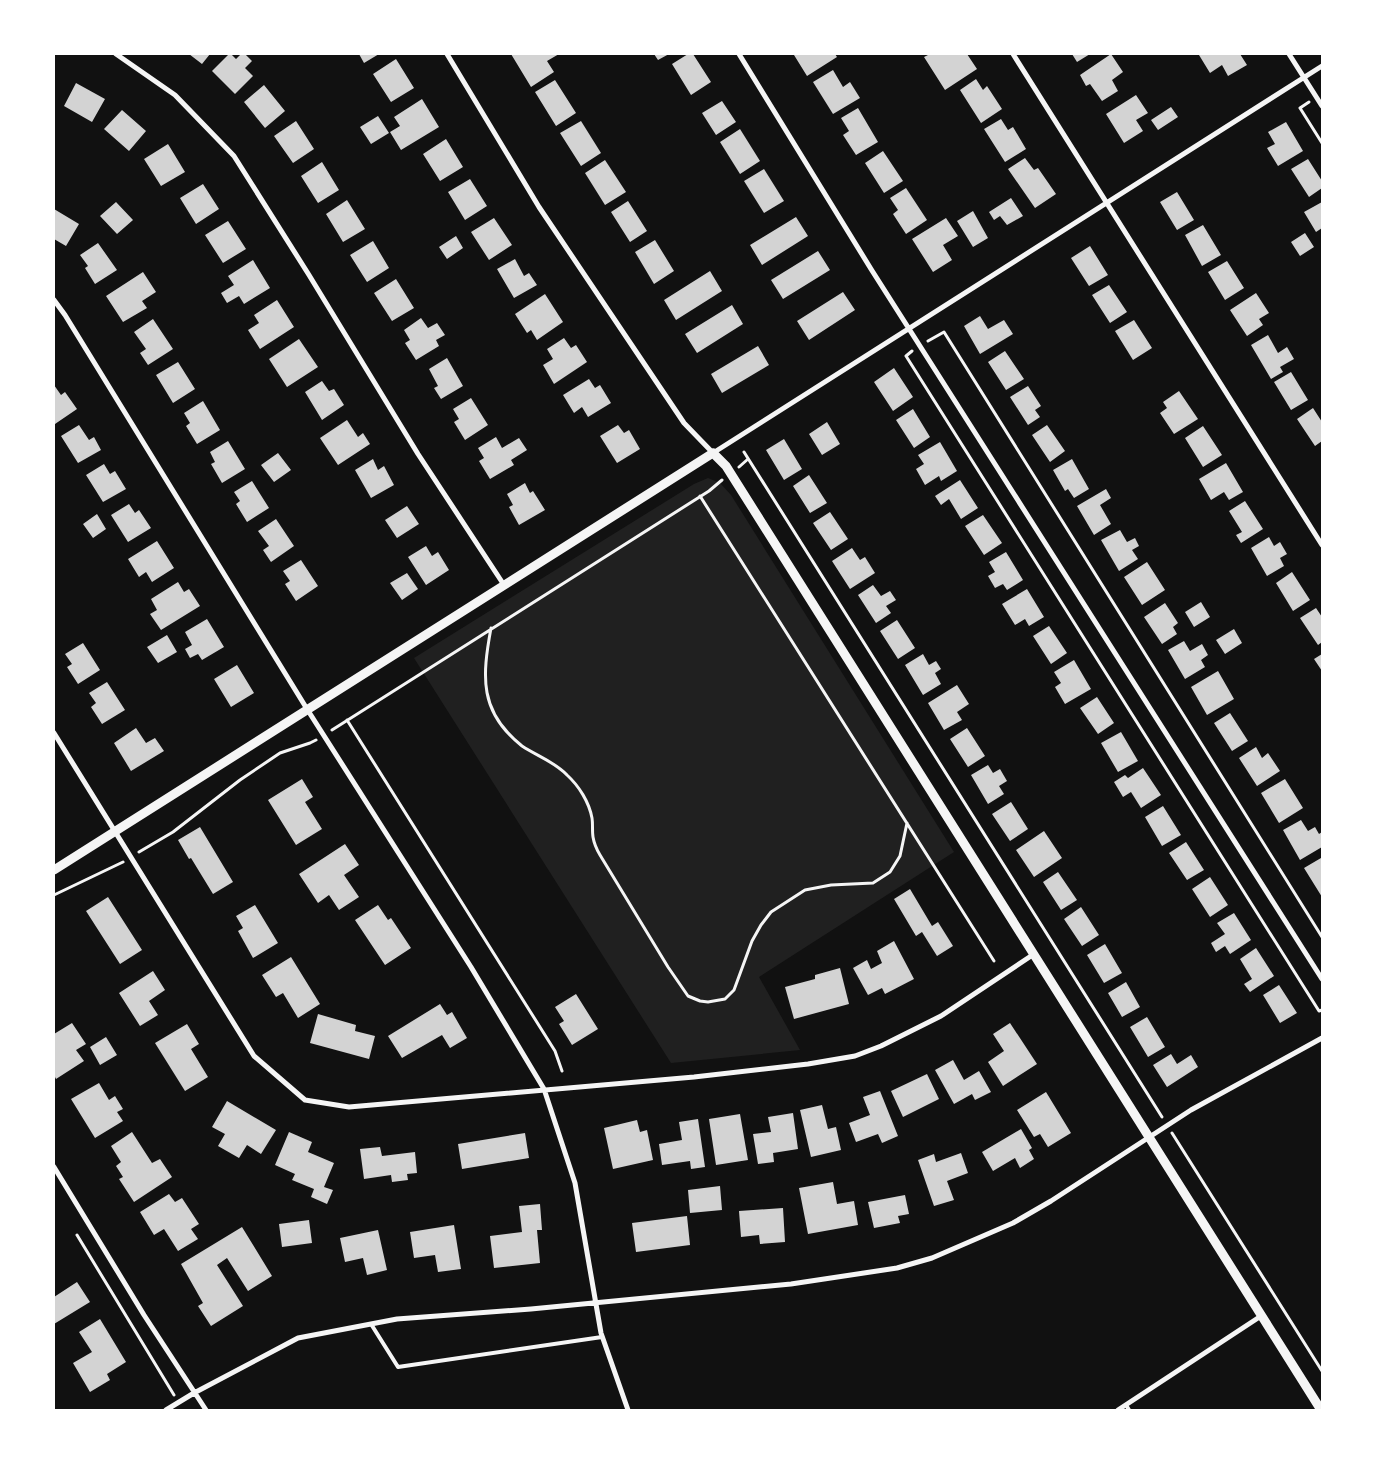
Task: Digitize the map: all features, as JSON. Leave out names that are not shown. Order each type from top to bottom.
[{"type":"street","points":[[116,54],[175,96],[234,156],[418,454],[504,584]]},
{"type":"street","points":[[447,54],[539,207],[684,423],[731,473],[1321,1410]]},
{"type":"street","points":[[739,54],[908,328],[1322,979]]},
{"type":"street","points":[[1013,54],[1322,545]]},
{"type":"street","points":[[1289,54],[1322,106]]},
{"type":"street","points":[[54,870],[1322,66]]},
{"type":"street","points":[[54,300],[324,735],[471,967],[544,1090],[575,1183],[602,1338],[628,1410]]},
{"type":"street","points":[[54,733],[254,1056],[305,1100],[348,1107],[694,1077],[808,1064],[855,1056],[881,1046],[941,1016],[1034,954]]},
{"type":"street","points":[[166,1410],[194,1392],[298,1338],[397,1319],[596,1303],[791,1284],[897,1268],[932,1258],[1013,1223],[1051,1201],[1191,1110],[1322,1038]]},
{"type":"street","points":[[54,1167],[144,1314],[206,1410]]},
{"type":"street","points":[[1118,1410],[1127,1408],[1261,1316]]},
{"type":"lane","points":[[370,1324],[398,1367],[602,1338]]},
{"type":"path","points":[[1317,97],[1300,108],[1322,143]]},
{"type":"path","points":[[1322,936],[944,332],[920,346],[906,356],[1319,1011],[1322,1010]]},
{"type":"path","points":[[744,452],[1322,1371]]},
{"type":"path","points":[[54,895],[120,864],[173,832],[240,780],[280,753],[310,744],[700,496],[748,460]]},
{"type":"path","points":[[700,496],[994,961]]},
{"type":"path","points":[[491,628],[485,661],[486,689],[492,713],[506,731],[523,746],[567,775],[585,798],[592,818],[593,838],[600,855],[668,967],[688,996],[694,999],[708,1002],[725,999],[734,990],[746,962],[752,941],[761,925],[772,912],[789,900],[805,890],[831,885],[874,883],[890,872],[900,856],[907,823]]},
{"type":"path","points":[[347,720],[556,1051],[562,1071]]},
{"type":"path","points":[[77,1235],[178,1402]]},
{"type":"shaded area","points":[[708,478],[720,483],[731,495],[954,852],[759,977],[800,1050],[671,1063],[414,658],[694,484]]},
{"type":"building","points":[[189,54],[210,54],[202,64]]},
{"type":"building","points":[[229,54],[236,59],[241,54],[245,54],[252,61],[245,68],[253,76],[235,94],[212,71]]},
{"type":"building","points":[[359,54],[379,54],[364,63]]},
{"type":"building","points":[[511,54],[559,54],[547,61],[554,72],[531,87]]},
{"type":"building","points":[[654,54],[669,54],[658,60]]},
{"type":"building","points":[[688,54],[693,54],[711,82],[691,95],[672,64]]},
{"type":"building","points":[[835,54],[837,57],[807,76],[794,55]]},
{"type":"building","points":[[930,54],[967,54],[977,69],[945,90],[924,57]]},
{"type":"building","points":[[1072,54],[1090,54],[1077,62]]},
{"type":"building","points":[[1111,54],[1123,72],[1112,80],[1118,91],[1102,101],[1090,84],[1086,86],[1080,75]]},
{"type":"building","points":[[1240,54],[1247,65],[1228,76],[1222,65],[1210,73],[1199,55]]},
{"type":"building","points":[[396,59],[414,88],[391,102],[373,74]]},
{"type":"building","points":[[833,70],[843,87],[850,82],[860,98],[833,114],[813,82]]},
{"type":"building","points":[[976,79],[983,90],[987,86],[1002,109],[981,123],[960,90]]},
{"type":"building","points":[[555,80],[576,113],[556,126],[535,92]]},
{"type":"building","points":[[76,83],[105,99],[92,122],[64,106]]},
{"type":"building","points":[[264,85],[285,111],[265,128],[244,102]]},
{"type":"building","points":[[1136,95],[1148,113],[1136,120],[1143,131],[1124,143],[1106,114]]},
{"type":"building","points":[[422,99],[439,127],[401,150],[390,132],[400,126],[394,117]]},
{"type":"building","points":[[722,101],[736,122],[716,135],[702,113]]},
{"type":"building","points":[[1171,107],[1178,117],[1158,130],[1151,120]]},
{"type":"building","points":[[858,108],[878,142],[856,155],[843,135],[849,131],[841,118]]},
{"type":"building","points":[[122,110],[146,131],[129,151],[104,129]]},
{"type":"building","points":[[378,116],[389,133],[371,144],[360,127]]},
{"type":"building","points":[[1001,119],[1008,130],[1013,127],[1026,149],[1005,162],[984,129]]},
{"type":"building","points":[[296,121],[314,149],[293,163],[274,136]]},
{"type":"building","points":[[581,121],[601,153],[581,166],[560,133]]},
{"type":"building","points":[[1286,122],[1303,151],[1278,166],[1267,148],[1275,144],[1268,132]]},
{"type":"building","points":[[740,129],[760,161],[740,174],[720,142]]},
{"type":"building","points":[[446,139],[463,167],[440,181],[423,154]]},
{"type":"building","points":[[168,144],[185,172],[161,186],[144,159]]},
{"type":"building","points":[[883,151],[903,181],[884,193],[865,163]]},
{"type":"building","points":[[1025,158],[1034,170],[1038,168],[1056,194],[1035,208],[1008,169]]},
{"type":"building","points":[[1308,159],[1322,181],[1322,188],[1309,197],[1291,169]]},
{"type":"building","points":[[605,160],[626,192],[605,205],[585,173]]},
{"type":"building","points":[[322,162],[339,190],[318,203],[301,176]]},
{"type":"building","points":[[764,169],[784,201],[764,213],[744,181]]},
{"type":"building","points":[[470,179],[487,206],[465,220],[448,192]]},
{"type":"building","points":[[203,184],[219,209],[196,224],[180,198]]},
{"type":"building","points":[[906,188],[927,220],[906,234],[893,214],[898,210],[890,198]]},
{"type":"building","points":[[1177,192],[1194,220],[1177,230],[1160,202]]},
{"type":"building","points":[[1011,198],[1023,216],[1007,225],[1000,216],[994,220],[989,212]]},
{"type":"building","points":[[347,200],[365,229],[343,242],[326,214]]},
{"type":"building","points":[[628,201],[647,231],[630,242],[611,212]]},
{"type":"building","points":[[116,202],[133,220],[117,234],[100,216]]},
{"type":"building","points":[[1322,202],[1322,228],[1316,232],[1304,212]]},
{"type":"building","points":[[54,209],[79,224],[66,246],[54,239]]},
{"type":"building","points":[[973,211],[988,238],[973,247],[957,221]]},
{"type":"building","points":[[796,217],[808,236],[762,265],[750,245]]},
{"type":"building","points":[[494,218],[512,245],[489,260],[471,232]]},
{"type":"building","points":[[946,218],[958,236],[943,245],[952,260],[933,272],[912,239]]},
{"type":"building","points":[[228,221],[246,249],[223,263],[205,235]]},
{"type":"building","points":[[1203,225],[1221,255],[1202,266],[1185,235]]},
{"type":"building","points":[[1305,233],[1314,247],[1300,256],[1291,242]]},
{"type":"building","points":[[456,236],[463,248],[447,259],[439,247]]},
{"type":"building","points":[[655,240],[674,271],[654,284],[635,252]]},
{"type":"building","points":[[373,241],[389,268],[367,282],[350,255]]},
{"type":"building","points":[[98,243],[117,270],[95,284],[85,268],[88,266],[80,255]]},
{"type":"building","points":[[1090,246],[1108,275],[1089,286],[1071,258]]},
{"type":"building","points":[[818,251],[830,270],[783,299],[771,280]]},
{"type":"building","points":[[515,259],[524,276],[529,273],[537,285],[514,298],[497,269]]},
{"type":"building","points":[[253,260],[270,288],[244,304],[239,296],[227,303],[221,293],[234,285],[228,276]]},
{"type":"building","points":[[1227,261],[1244,288],[1225,300],[1208,272]]},
{"type":"building","points":[[710,271],[722,291],[676,320],[664,300]]},
{"type":"building","points":[[143,272],[156,292],[142,301],[147,308],[123,322],[106,296]]},
{"type":"building","points":[[396,279],[414,308],[392,321],[374,293]]},
{"type":"building","points":[[1109,285],[1127,312],[1110,323],[1092,295]]},
{"type":"building","points":[[843,292],[855,310],[809,340],[797,321]]},
{"type":"building","points":[[1256,293],[1269,313],[1259,319],[1263,325],[1247,336],[1230,310]]},
{"type":"building","points":[[545,294],[563,322],[537,340],[531,330],[527,333],[515,314]]},
{"type":"building","points":[[277,300],[294,327],[260,349],[248,330],[259,323],[254,315]]},
{"type":"building","points":[[732,305],[743,324],[697,353],[685,334]]},
{"type":"building","points":[[980,316],[988,329],[1004,320],[1013,334],[980,354],[964,326]]},
{"type":"building","points":[[421,318],[428,328],[437,323],[445,335],[436,340],[439,346],[416,360],[405,343],[410,340],[404,330]]},
{"type":"building","points":[[153,319],[173,349],[148,365],[140,353],[146,349],[134,332]]},
{"type":"building","points":[[1134,320],[1152,348],[1133,360],[1115,331]]},
{"type":"building","points":[[1268,335],[1278,353],[1287,347],[1294,359],[1280,367],[1283,372],[1271,379],[1251,345]]},
{"type":"building","points":[[564,338],[571,348],[576,345],[587,362],[554,384],[543,365],[553,359],[547,349]]},
{"type":"building","points":[[299,339],[318,367],[287,387],[269,359]]},
{"type":"building","points":[[758,346],[769,365],[722,393],[711,374]]},
{"type":"building","points":[[1005,351],[1024,379],[1006,390],[988,362]]},
{"type":"building","points":[[447,358],[463,386],[441,399],[434,388],[438,386],[429,369]]},
{"type":"building","points":[[178,362],[195,389],[173,403],[156,375]]},
{"type":"building","points":[[894,368],[913,397],[893,411],[874,382]]},
{"type":"building","points":[[1291,372],[1308,400],[1291,410],[1274,382]]},
{"type":"building","points":[[589,379],[595,388],[600,385],[611,403],[588,417],[582,407],[574,413],[563,395]]},
{"type":"building","points":[[322,381],[329,391],[334,389],[344,405],[322,420],[305,392]]},
{"type":"building","points":[[54,385],[61,395],[65,392],[77,409],[55,424]]},
{"type":"building","points":[[1028,386],[1041,406],[1035,410],[1040,417],[1028,425],[1010,397]]},
{"type":"building","points":[[1179,391],[1198,419],[1174,434],[1160,413],[1167,408],[1163,402]]},
{"type":"building","points":[[471,398],[488,425],[465,440],[454,422],[459,419],[453,409]]},
{"type":"building","points":[[203,401],[220,430],[197,444],[186,426],[190,423],[184,413]]},
{"type":"building","points":[[1313,408],[1322,422],[1322,441],[1315,446],[1297,419]]},
{"type":"building","points":[[913,409],[930,437],[914,448],[896,420]]},
{"type":"building","points":[[347,420],[358,437],[363,433],[370,444],[338,465],[320,438]]},
{"type":"building","points":[[827,422],[840,444],[822,455],[809,434]]},
{"type":"building","points":[[79,425],[89,440],[94,437],[101,450],[78,463],[61,436]]},
{"type":"building","points":[[618,425],[624,433],[629,430],[640,449],[617,463],[600,436]]},
{"type":"building","points":[[1047,425],[1065,451],[1050,462],[1032,435]]},
{"type":"building","points":[[1203,426],[1222,455],[1203,467],[1185,438]]},
{"type":"building","points":[[496,437],[502,448],[519,438],[527,450],[511,460],[514,465],[490,479],[479,461],[484,458],[478,448]]},
{"type":"building","points":[[784,439],[802,469],[784,480],[766,450]]},
{"type":"building","points":[[228,441],[245,469],[222,483],[211,464],[215,462],[210,452]]},
{"type":"building","points":[[940,442],[957,471],[941,481],[939,476],[925,485],[916,469],[924,464],[918,455]]},
{"type":"building","points":[[278,453],[291,470],[274,482],[261,465]]},
{"type":"building","points":[[373,459],[378,470],[384,466],[394,485],[371,498],[355,470]]},
{"type":"building","points":[[1072,459],[1089,489],[1074,498],[1068,489],[1065,491],[1053,470]]},
{"type":"building","points":[[1226,463],[1243,492],[1229,500],[1224,492],[1211,500],[1199,479]]},
{"type":"building","points":[[104,464],[110,474],[115,471],[126,489],[103,502],[86,475]]},
{"type":"building","points":[[809,475],[827,503],[810,513],[793,486]]},
{"type":"building","points":[[960,480],[978,508],[961,519],[949,499],[941,505],[935,496]]},
{"type":"building","points":[[252,481],[269,508],[247,522],[236,504],[240,501],[234,492]]},
{"type":"building","points":[[525,483],[530,493],[533,491],[545,510],[519,525],[509,507],[513,505],[507,494]]},
{"type":"building","points":[[1106,489],[1111,498],[1100,505],[1111,524],[1094,535],[1077,506]]},
{"type":"building","points":[[1245,501],[1263,529],[1241,543],[1236,535],[1242,532],[1229,511]]},
{"type":"building","points":[[129,504],[135,513],[139,510],[151,528],[128,542],[111,515]]},
{"type":"building","points":[[407,506],[419,524],[397,538],[385,520]]},
{"type":"building","points":[[830,512],[848,539],[831,550],[813,523]]},
{"type":"building","points":[[97,514],[106,529],[93,538],[83,524]]},
{"type":"building","points":[[983,515],[1002,543],[984,555],[965,526]]},
{"type":"building","points":[[276,519],[294,546],[271,562],[263,550],[269,546],[258,531]]},
{"type":"building","points":[[1120,530],[1127,542],[1135,538],[1139,546],[1132,550],[1138,559],[1119,571],[1101,540]]},
{"type":"building","points":[[1269,537],[1274,546],[1280,542],[1287,554],[1280,558],[1284,566],[1267,576],[1251,548]]},
{"type":"building","points":[[157,541],[174,568],[152,582],[146,572],[139,577],[128,559]]},
{"type":"building","points":[[426,546],[432,556],[438,552],[449,570],[426,585],[408,557]]},
{"type":"building","points":[[852,548],[860,560],[865,557],[875,573],[850,589],[832,561]]},
{"type":"building","points":[[1006,552],[1023,580],[1007,590],[1003,584],[995,588],[988,576],[995,572],[989,562]]},
{"type":"building","points":[[301,560],[318,586],[296,601],[285,584],[290,581],[283,571]]},
{"type":"building","points":[[1147,562],[1165,590],[1142,605],[1124,577]]},
{"type":"building","points":[[1292,572],[1310,600],[1293,611],[1276,583]]},
{"type":"building","points":[[407,573],[418,589],[402,600],[390,583]]},
{"type":"building","points":[[178,582],[184,592],[189,589],[200,606],[161,630],[150,614],[157,610],[151,599]]},
{"type":"building","points":[[873,585],[881,596],[890,591],[896,600],[886,606],[891,613],[876,623],[858,595]]},
{"type":"building","points":[[1027,589],[1044,617],[1029,626],[1025,619],[1015,625],[1002,604]]},
{"type":"building","points":[[1201,602],[1210,617],[1194,627],[1185,612]]},
{"type":"building","points":[[1165,603],[1178,623],[1173,627],[1177,634],[1162,644],[1144,617]]},
{"type":"building","points":[[1316,608],[1322,617],[1322,642],[1318,645],[1300,618]]},
{"type":"building","points":[[207,619],[224,647],[202,660],[198,654],[190,658],[185,649],[192,645],[185,632]]},
{"type":"building","points":[[897,620],[915,648],[898,659],[880,631]]},
{"type":"building","points":[[1049,626],[1067,653],[1051,664],[1033,636]]},
{"type":"building","points":[[1234,629],[1242,643],[1225,654],[1216,640]]},
{"type":"building","points":[[167,635],[177,652],[158,663],[147,647]]},
{"type":"building","points":[[1184,641],[1190,651],[1202,644],[1208,655],[1201,660],[1205,667],[1185,679],[1168,650]]},
{"type":"building","points":[[83,643],[100,670],[78,684],[67,667],[72,664],[65,654]]},
{"type":"building","points":[[923,654],[929,665],[936,661],[941,669],[935,673],[941,684],[923,695],[905,665]]},
{"type":"building","points":[[1322,654],[1322,671],[1314,659]]},
{"type":"building","points":[[1074,660],[1091,689],[1065,704],[1055,687],[1061,683],[1054,672]]},
{"type":"building","points":[[237,665],[254,693],[231,707],[214,679]]},
{"type":"building","points":[[1218,671],[1234,699],[1207,715],[1191,687]]},
{"type":"building","points":[[107,682],[125,710],[102,724],[91,707],[96,703],[89,693]]},
{"type":"building","points":[[957,685],[969,704],[957,712],[962,720],[944,730],[928,703]]},
{"type":"building","points":[[1097,697],[1114,723],[1098,734],[1080,708]]},
{"type":"building","points":[[1230,713],[1248,741],[1232,751],[1214,723]]},
{"type":"building","points":[[136,728],[146,743],[155,738],[164,751],[131,771],[114,743]]},
{"type":"building","points":[[967,728],[985,756],[968,767],[950,739]]},
{"type":"building","points":[[1121,732],[1138,761],[1118,772],[1101,743]]},
{"type":"building","points":[[1256,747],[1262,758],[1268,753],[1280,771],[1257,786],[1239,758]]},
{"type":"building","points":[[988,765],[993,773],[1000,769],[1007,781],[999,786],[1004,794],[988,804],[971,775]]},
{"type":"building","points":[[1143,768],[1161,795],[1141,808],[1131,792],[1123,797],[1114,782],[1125,775],[1128,778]]},
{"type":"building","points":[[302,779],[313,797],[305,802],[322,829],[296,845],[268,800]]},
{"type":"building","points":[[1285,779],[1303,808],[1279,823],[1261,793]]},
{"type":"building","points":[[1011,802],[1028,829],[1010,841],[992,814]]},
{"type":"building","points":[[1163,806],[1181,835],[1162,846],[1145,817]]},
{"type":"building","points":[[1301,820],[1308,831],[1315,827],[1319,834],[1322,832],[1322,847],[1300,860],[1283,830]]},
{"type":"building","points":[[200,827],[233,882],[213,894],[178,840]]},
{"type":"building","points":[[1044,831],[1062,858],[1034,877],[1016,850]]},
{"type":"building","points":[[1186,842],[1204,870],[1187,880],[1169,853]]},
{"type":"building","points":[[345,844],[359,865],[344,875],[359,897],[339,910],[329,895],[318,903],[299,874]]},
{"type":"building","points":[[1321,858],[1322,860],[1322,897],[1304,868]]},
{"type":"building","points":[[1058,872],[1077,900],[1061,910],[1043,882]]},
{"type":"building","points":[[1210,877],[1228,905],[1210,917],[1192,889]]},
{"type":"building","points":[[910,889],[932,926],[938,922],[953,946],[937,956],[922,932],[916,936],[894,899]]},
{"type":"building","points":[[108,897],[142,950],[120,964],[86,911]]},
{"type":"building","points":[[255,905],[278,943],[253,958],[238,931],[243,928],[236,916]]},
{"type":"building","points":[[378,905],[388,920],[391,918],[411,948],[385,965],[355,920]]},
{"type":"building","points":[[1081,907],[1099,935],[1082,946],[1064,919]]},
{"type":"building","points":[[1234,913],[1251,940],[1230,954],[1225,946],[1216,952],[1211,943],[1225,934],[1217,923]]},
{"type":"building","points":[[894,941],[914,979],[885,994],[882,988],[868,995],[853,968],[867,960],[871,969],[882,963],[877,951]]},
{"type":"building","points":[[1105,944],[1122,973],[1104,983],[1087,955]]},
{"type":"building","points":[[1256,948],[1274,976],[1250,992],[1244,984],[1252,979],[1240,959]]},
{"type":"building","points":[[291,957],[320,1004],[298,1018],[283,993],[276,997],[262,975]]},
{"type":"building","points":[[840,968],[849,1004],[794,1019],[785,987],[815,979],[815,975]]},
{"type":"building","points":[[153,971],[165,990],[149,1001],[158,1015],[140,1026],[119,993]]},
{"type":"building","points":[[1126,982],[1140,1007],[1122,1017],[1108,993]]},
{"type":"building","points":[[1279,985],[1297,1013],[1280,1023],[1263,995]]},
{"type":"building","points":[[576,994],[598,1029],[572,1045],[559,1024],[564,1021],[555,1007]]},
{"type":"building","points":[[440,1004],[447,1015],[452,1012],[467,1038],[450,1048],[442,1035],[402,1058],[388,1036]]},
{"type":"building","points":[[318,1014],[356,1025],[355,1031],[375,1036],[369,1059],[310,1043]]},
{"type":"building","points":[[1147,1017],[1165,1047],[1148,1057],[1130,1027]]},
{"type":"building","points":[[72,1023],[86,1044],[76,1050],[84,1061],[56,1079],[54,1075],[54,1034]]},
{"type":"building","points":[[1010,1023],[1037,1064],[1003,1086],[988,1062],[1004,1051],[993,1034]]},
{"type":"building","points":[[187,1024],[199,1044],[191,1049],[208,1077],[185,1091],[155,1043]]},
{"type":"building","points":[[106,1037],[117,1055],[100,1065],[90,1047]]},
{"type":"building","points":[[1171,1054],[1177,1064],[1191,1055],[1198,1067],[1167,1087],[1153,1065]]},
{"type":"building","points":[[953,1060],[964,1080],[979,1071],[991,1092],[975,1100],[972,1094],[954,1104],[935,1070]]},
{"type":"building","points":[[927,1074],[939,1099],[903,1117],[891,1091]]},
{"type":"building","points":[[99,1083],[109,1100],[115,1096],[123,1109],[117,1112],[123,1121],[95,1138],[71,1099]]},
{"type":"building","points":[[880,1091],[898,1136],[882,1143],[878,1134],[856,1142],[849,1123],[870,1115],[863,1097]]},
{"type":"building","points":[[1046,1092],[1071,1133],[1048,1147],[1040,1134],[1034,1137],[1017,1110]]},
{"type":"building","points":[[227,1101],[276,1130],[261,1154],[247,1145],[239,1158],[218,1146],[225,1134],[212,1127]]},
{"type":"building","points":[[822,1105],[828,1129],[836,1127],[841,1150],[811,1157],[800,1110]]},
{"type":"building","points":[[793,1113],[798,1149],[773,1153],[774,1162],[758,1164],[753,1134],[771,1132],[768,1117]]},
{"type":"building","points":[[740,1114],[748,1160],[716,1165],[709,1119]]},
{"type":"building","points":[[698,1119],[705,1167],[691,1169],[690,1161],[662,1165],[659,1144],[682,1140],[679,1122]]},
{"type":"building","points":[[637,1120],[640,1132],[647,1130],[653,1160],[613,1169],[604,1128]]},
{"type":"building","points":[[1021,1129],[1032,1148],[1029,1150],[1034,1159],[1020,1168],[1015,1158],[993,1171],[982,1152]]},
{"type":"building","points":[[132,1132],[152,1163],[160,1159],[172,1177],[134,1202],[119,1179],[123,1177],[116,1166],[121,1162],[111,1146]]},
{"type":"building","points":[[289,1132],[312,1142],[308,1152],[334,1163],[324,1187],[333,1190],[327,1204],[311,1197],[314,1189],[292,1180],[295,1174],[275,1165]]},
{"type":"building","points":[[525,1133],[529,1158],[462,1169],[458,1144]]},
{"type":"building","points":[[380,1147],[382,1156],[415,1152],[417,1173],[407,1174],[408,1180],[392,1182],[391,1175],[364,1179],[360,1149]]},
{"type":"building","points":[[961,1153],[968,1173],[947,1181],[954,1200],[934,1206],[918,1160],[934,1154],[936,1162]]},
{"type":"building","points":[[833,1182],[837,1204],[854,1201],[858,1225],[808,1234],[799,1188]]},
{"type":"building","points":[[720,1186],[722,1210],[690,1213],[688,1190]]},
{"type":"building","points":[[169,1194],[175,1202],[182,1198],[199,1224],[191,1229],[198,1239],[178,1251],[164,1229],[154,1235],[140,1212]]},
{"type":"building","points":[[905,1195],[909,1214],[898,1216],[900,1223],[874,1228],[868,1202]]},
{"type":"building","points":[[540,1204],[542,1230],[537,1230],[540,1263],[494,1268],[490,1236],[522,1232],[519,1206]]},
{"type":"building","points":[[783,1208],[785,1242],[760,1244],[759,1235],[741,1237],[739,1211]]},
{"type":"building","points":[[687,1216],[690,1245],[636,1252],[632,1223]]},
{"type":"building","points":[[309,1220],[312,1243],[282,1247],[279,1224]]},
{"type":"building","points":[[454,1225],[461,1269],[438,1272],[435,1255],[414,1258],[410,1232]]},
{"type":"building","points":[[242,1227],[272,1276],[248,1291],[227,1258],[217,1265],[243,1306],[211,1326],[198,1306],[203,1303],[181,1264]]},
{"type":"building","points":[[378,1230],[387,1270],[367,1275],[363,1258],[345,1262],[340,1238]]},
{"type":"building","points":[[77,1282],[90,1302],[54,1324],[54,1297]]},
{"type":"building","points":[[100,1319],[126,1362],[107,1374],[110,1380],[90,1392],[73,1363],[92,1352],[79,1332]]}]
